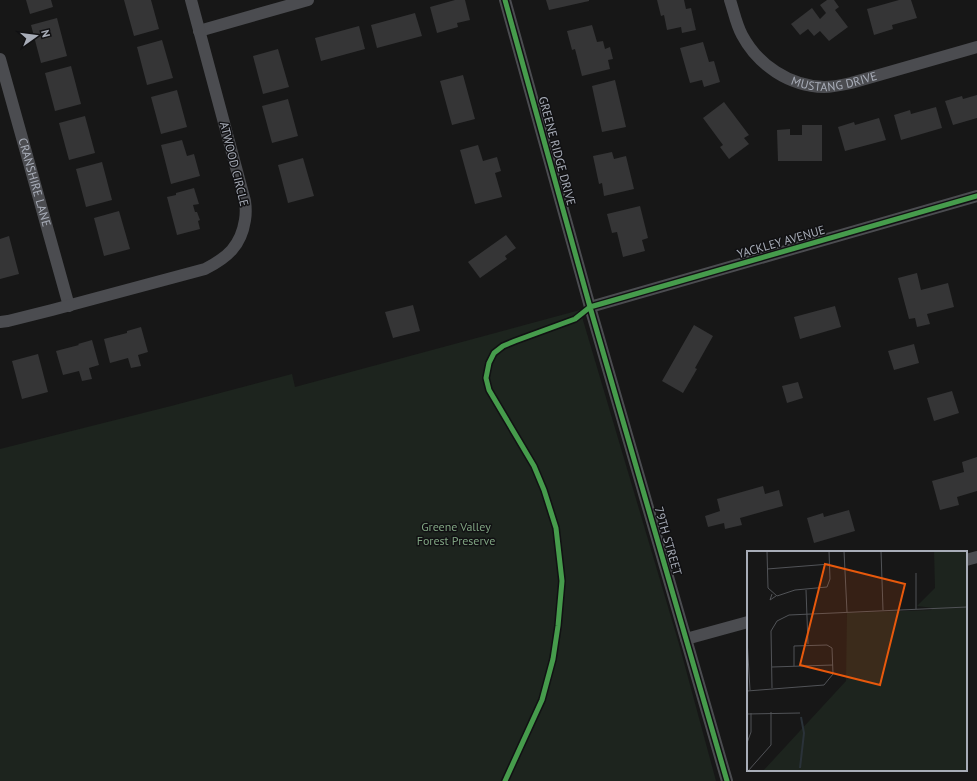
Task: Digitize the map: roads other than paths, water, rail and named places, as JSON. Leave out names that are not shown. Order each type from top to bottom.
[{"type":"street","name":"ATWOOD CIRCLE","points":[[0,322],[69,306],[205,269],[224,258],[239,239],[246,219],[246,201],[191,0]]},
{"type":"street","points":[[199,31],[308,0]]},
{"type":"street","name":"GREENE RIDGE DRIVE","points":[[505,0],[590,307]]},
{"type":"street","name":"MUSTANG DRIVE","points":[[730,0],[736,20],[754,53],[771,69],[781,75],[799,83],[809,85],[823,87],[851,83],[977,47]]},
{"type":"street","name":"CRANSHIRE LANE","points":[[0,59],[69,306]]},
{"type":"street","name":"YACKLEY AVENUE","points":[[590,307],[977,196]]},
{"type":"street","name":"79TH STREET","points":[[590,307],[727,781]]},
{"type":"street","points":[[967,560],[977,557]]},
{"type":"street","points":[[686,639],[747,622]]},
{"type":"park label","name":"Greene Valley Forest Preserve","points":[[456,534]]}]
